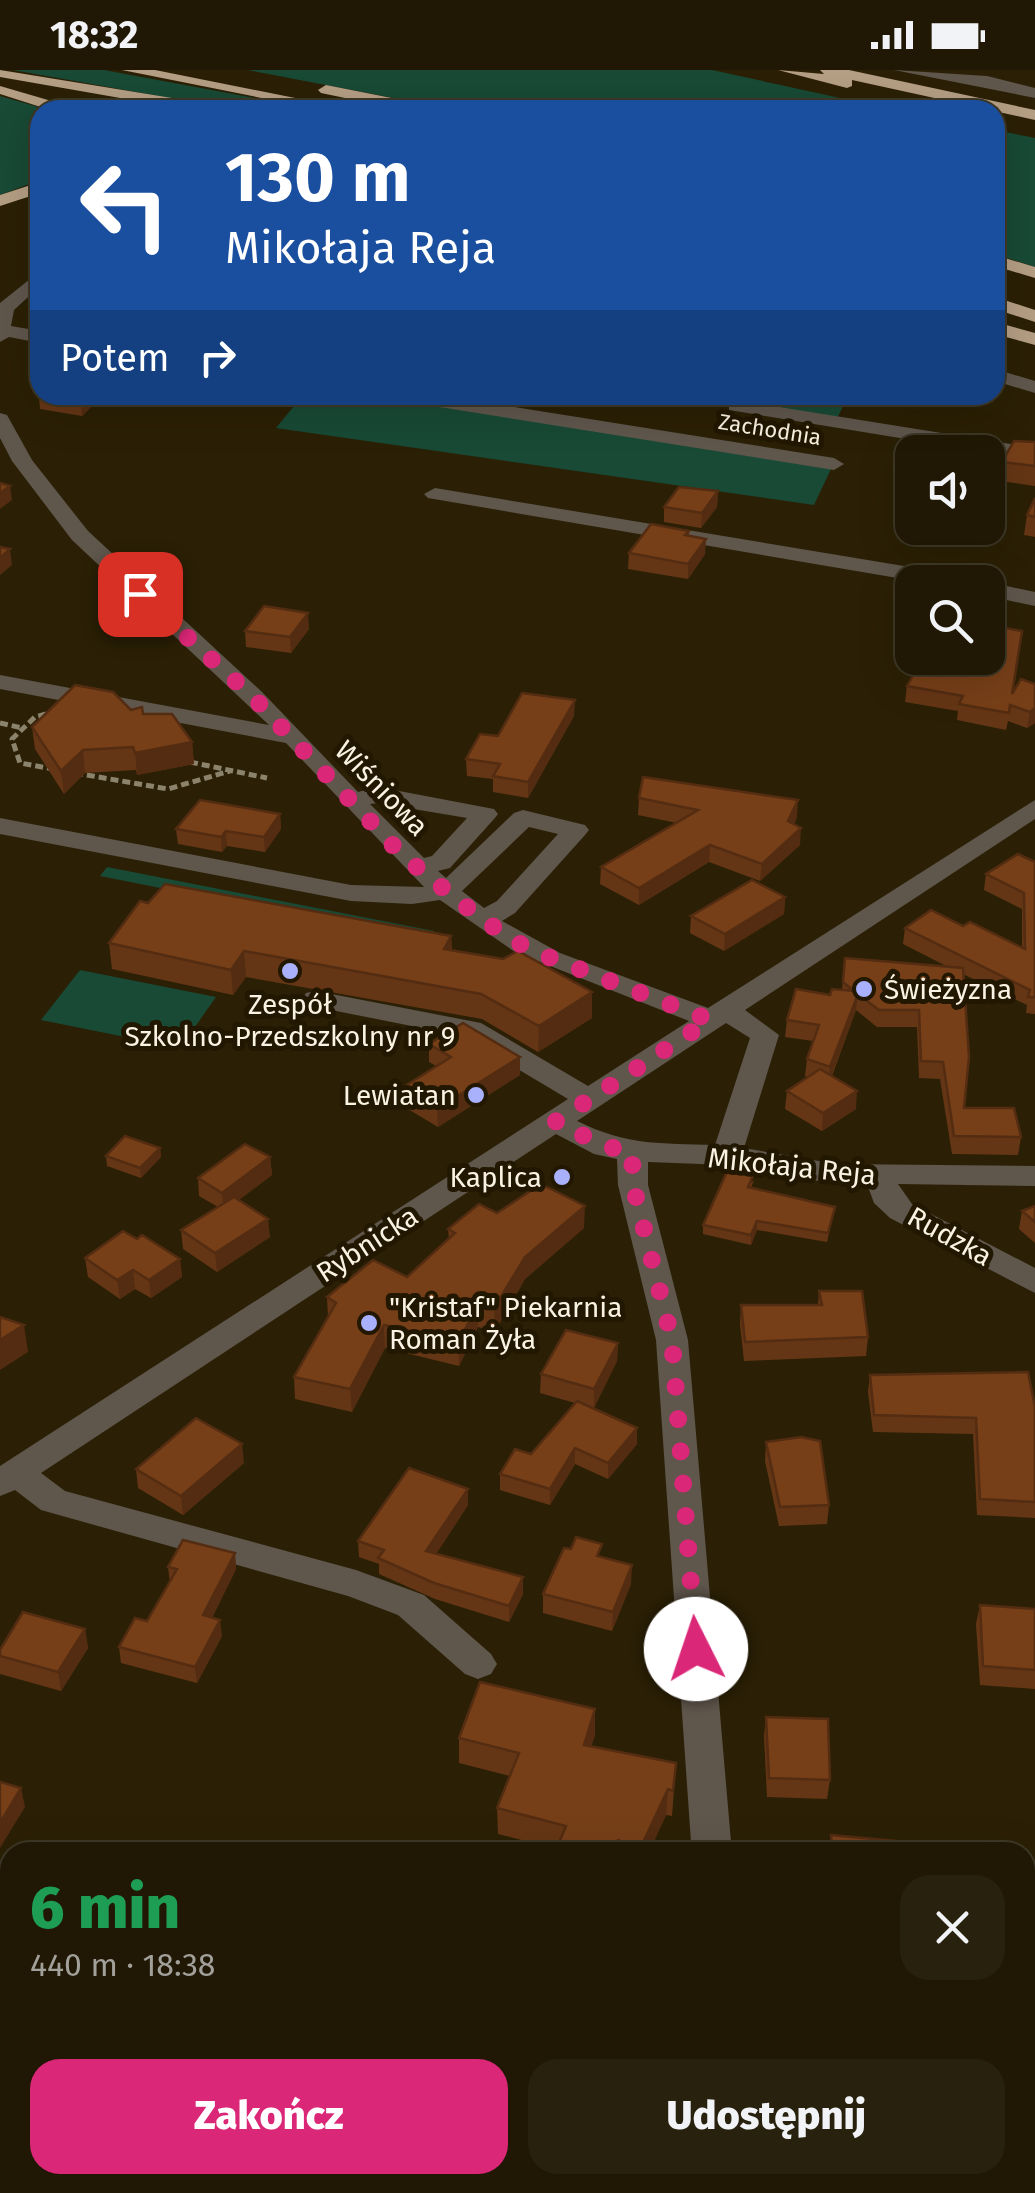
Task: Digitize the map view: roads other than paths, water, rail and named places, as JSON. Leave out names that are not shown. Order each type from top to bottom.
[{"type":"highway","points":[[130,70],[293,100]]},
{"type":"highway","points":[[216,70],[374,100]]},
{"type":"highway","points":[[786,70],[925,100]]},
{"type":"highway","points":[[828,70],[966,100]]},
{"type":"highway","points":[[0,72],[158,100]]},
{"type":"highway","points":[[0,89],[35,100]]},
{"type":"highway","points":[[0,89],[65,100]]},
{"type":"highway","points":[[1005,108],[1035,115]]},
{"type":"highway","points":[[1005,118],[1035,125]]},
{"type":"highway","points":[[0,201],[30,190]]},
{"type":"highway","points":[[0,216],[22,213]]},
{"type":"highway","points":[[1005,263],[1035,273]]},
{"type":"highway","points":[[1005,273],[1035,282]]},
{"type":"highway","points":[[1005,306],[1035,316]]},
{"type":"highway","points":[[1005,331],[1035,340]]},
{"type":"street","points":[[902,70],[987,81],[1035,93]]},
{"type":"street","points":[[30,285],[4,308],[0,333],[30,336]]},
{"type":"street","points":[[1005,378],[1035,387]]},
{"type":"street","name":"Zachodnia","points":[[465,405],[834,464]]},
{"type":"street","points":[[736,406],[1035,454]]},
{"type":"street","name":"Wiśniowa","points":[[3,432],[19,460],[112,568],[292,736],[351,802],[447,892],[528,949],[765,1035],[727,1155]]},
{"type":"street","points":[[435,494],[895,571]]},
{"type":"street","points":[[1005,592],[1035,598]]},
{"type":"street","points":[[0,682],[292,736]]},
{"type":"street","points":[[351,802],[378,795],[485,814],[441,862],[418,868]]},
{"type":"street","name":"Rybnicka","points":[[8,1478],[1035,808]]},
{"type":"street","points":[[0,826],[350,893],[407,900],[447,892],[462,884],[524,818],[576,830],[506,907],[483,920]]},
{"type":"street","points":[[316,999],[471,1029],[589,1099]]},
{"type":"street","name":"Mikołaja Reja","points":[[555,1122],[605,1146],[632,1152],[727,1155],[814,1171],[881,1176],[1035,1176]]},
{"type":"street","points":[[632,1152],[633,1185],[672,1340],[711,1842]]},
{"type":"street","name":"Rudzka","points":[[881,1176],[885,1196],[901,1211],[1035,1282]]},
{"type":"street","points":[[8,1478],[54,1501],[356,1584],[411,1605],[478,1664]]},
{"type":"place","name":"Zespół Szkolno-Przedszkolny nr 9","points":[[290,971]]},
{"type":"place","name":"Świeżyzna","points":[[864,989]]},
{"type":"place","name":"Lewiatan","points":[[476,1095]]},
{"type":"place","name":"Kaplica","points":[[562,1177]]},
{"type":"place","name":"\"Kristaf\" Piekarnia Roman Żyła","points":[[369,1323]]}]
